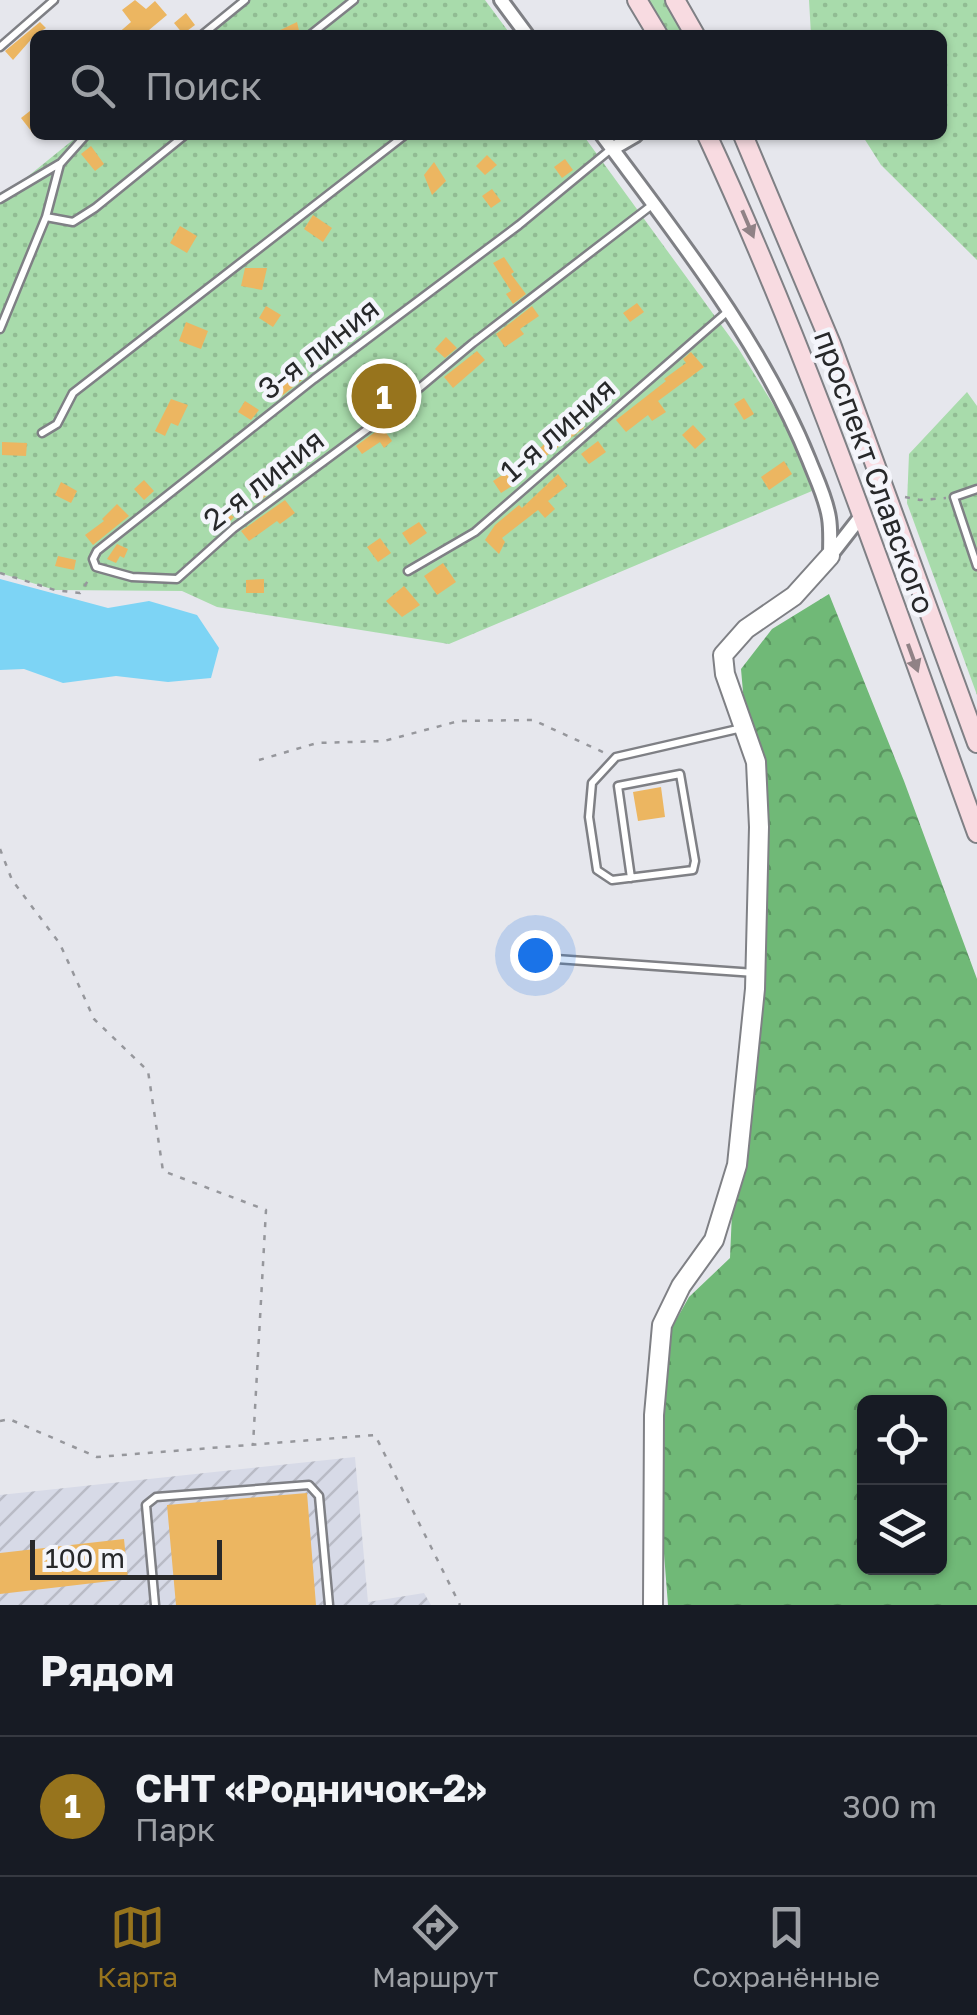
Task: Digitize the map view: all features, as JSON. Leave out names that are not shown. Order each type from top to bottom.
[{"type":"main road","points":[[637,0],[655,30]]},
{"type":"main road","points":[[676,0],[692,30]]},
{"type":"main road","name":"проспект Славского","points":[[709,140],[770,277],[862,515],[977,833]]},
{"type":"main road","name":"проспект Славского","points":[[745,140],[800,263],[977,742]]},
{"type":"street","points":[[501,0],[523,30]]},
{"type":"street","points":[[606,140],[728,311],[772,382],[796,427],[830,519],[830,556]]},
{"type":"street","points":[[612,148],[627,140]]},
{"type":"street","points":[[653,1605],[654,1415],[662,1325],[681,1286],[714,1240],[737,1165],[755,973],[756,762],[725,674],[723,655],[746,629],[794,596],[862,515]]},
{"type":"lane","points":[[0,47],[54,0]]},
{"type":"lane","points":[[208,30],[245,0]]},
{"type":"lane","points":[[316,30],[354,0]]},
{"type":"lane","points":[[0,198],[60,164],[82,140]]},
{"type":"lane","points":[[46,217],[73,222],[179,140]]},
{"type":"lane","points":[[42,433],[57,424],[73,393],[398,140]]},
{"type":"lane","name":"3-я линия","points":[[96,567],[92,559],[97,551],[519,225],[612,148]]},
{"type":"lane","points":[[0,329],[46,217],[60,164]]},
{"type":"lane","name":"2-я линия","points":[[96,567],[132,578],[177,579],[234,528],[342,449],[652,205]]},
{"type":"lane","name":"1-я линия","points":[[408,572],[474,532],[728,311]]},
{"type":"lane","points":[[977,488],[954,497],[977,566]]},
{"type":"lane","points":[[631,878],[618,786],[680,774],[695,861],[693,870],[631,878],[612,880],[597,870],[590,817],[592,782],[616,757],[743,728]]},
{"type":"lane","points":[[556,959],[755,973]]},
{"type":"lane","points":[[155,1605],[146,1505],[156,1497],[309,1484],[319,1496],[328,1605]]},
{"type":"path","points":[[889,500],[902,496],[920,500],[954,497]]},
{"type":"path","points":[[0,573],[80,594],[96,567]]},
{"type":"path","points":[[259,760],[317,743],[384,741],[459,722],[534,720],[616,757]]},
{"type":"path","points":[[0,849],[12,880],[60,944],[94,1019],[148,1070],[163,1171],[266,1210],[253,1445]]},
{"type":"path","points":[[0,1421],[9,1419],[97,1457],[375,1435],[460,1605]]},
{"type":"shaded area","points":[[355,1457],[368,1602],[424,1593],[431,1605],[0,1605],[0,1495]]},
{"type":"green space","points":[[244,0],[485,0],[507,30],[207,30]]},
{"type":"green space","points":[[644,0],[664,0],[681,30],[662,30]]},
{"type":"green space","points":[[809,0],[977,0],[977,260],[881,165],[865,140],[947,140],[947,30],[811,30]]},
{"type":"green space","points":[[73,140],[587,140],[738,348],[798,444],[812,491],[449,644],[217,607],[182,591],[55,590],[0,573],[0,199]]},
{"type":"green space","points":[[967,392],[977,406],[977,695],[907,503],[909,454]]},
{"type":"green space","points":[[829,594],[977,979],[977,1605],[668,1605],[661,1515],[663,1381],[671,1329],[689,1297],[730,1258],[732,1212],[752,1073],[761,899],[741,669],[772,629]]},
{"type":"water","points":[[0,579],[108,608],[149,601],[197,615],[219,648],[211,678],[168,682],[116,676],[63,683],[24,669],[0,670]]},
{"type":"building","points":[[135,0],[146,9],[155,1],[167,15],[149,30],[122,30],[131,22],[122,10]]},
{"type":"building","points":[[186,13],[195,25],[180,30],[174,23]]},
{"type":"building","points":[[40,22],[46,28],[43,30],[30,30]]},
{"type":"building","points":[[297,22],[299,30],[280,30]]},
{"type":"building","points":[[30,30],[30,41],[13,60],[5,51]]},
{"type":"building","points":[[30,111],[30,130],[21,118]]},
{"type":"building","points":[[91,146],[104,164],[95,171],[81,154]]},
{"type":"building","points":[[487,155],[497,165],[485,175],[476,166]]},
{"type":"building","points":[[565,159],[573,170],[562,178],[554,167]]},
{"type":"building","points":[[434,162],[446,181],[432,195],[424,175]]},
{"type":"building","points":[[492,189],[501,201],[491,208],[482,196]]},
{"type":"building","points":[[313,215],[332,228],[323,242],[304,229]]},
{"type":"building","points":[[180,226],[197,236],[187,253],[170,243]]},
{"type":"building","points":[[504,257],[526,294],[513,304],[506,294],[511,291],[493,263]]},
{"type":"building","points":[[245,268],[267,268],[262,290],[241,286]]},
{"type":"building","points":[[637,303],[644,312],[630,322],[623,313]]},
{"type":"building","points":[[266,306],[281,315],[273,327],[259,318]]},
{"type":"building","points":[[532,306],[539,316],[520,329],[524,334],[505,347],[496,334]]},
{"type":"building","points":[[186,322],[208,331],[201,349],[179,341]]},
{"type":"building","points":[[446,337],[457,348],[445,358],[435,349]]},
{"type":"building","points":[[330,338],[338,347],[324,359],[316,350]]},
{"type":"building","points":[[477,351],[485,360],[453,388],[444,377]]},
{"type":"building","points":[[691,352],[704,367],[658,401],[666,412],[652,421],[648,415],[626,432],[616,420],[686,363],[683,359]]},
{"type":"building","points":[[304,369],[308,375],[278,399],[264,394],[264,384],[276,387]]},
{"type":"building","points":[[606,384],[615,397],[600,408],[591,395]]},
{"type":"building","points":[[744,398],[754,414],[744,420],[734,404]]},
{"type":"building","points":[[171,399],[188,405],[178,426],[171,423],[165,436],[155,431]]},
{"type":"building","points":[[360,399],[374,416],[364,423],[351,408]]},
{"type":"building","points":[[245,401],[259,410],[251,420],[238,412]]},
{"type":"building","points":[[575,416],[584,428],[546,456],[540,448]]},
{"type":"building","points":[[693,425],[706,439],[695,449],[682,435]]},
{"type":"building","points":[[382,427],[392,441],[384,448],[380,442],[362,454],[356,446]]},
{"type":"building","points":[[598,441],[606,452],[589,464],[581,454]]},
{"type":"building","points":[[2,442],[27,443],[26,456],[2,455]]},
{"type":"building","points":[[784,461],[792,474],[769,490],[761,477]]},
{"type":"building","points":[[510,470],[518,482],[501,493],[493,481]]},
{"type":"building","points":[[558,474],[567,486],[548,501],[555,509],[545,518],[538,510],[502,538],[505,542],[499,554],[485,540],[495,525],[519,505],[522,508]]},
{"type":"building","points":[[262,479],[271,492],[261,500],[251,487]]},
{"type":"building","points":[[144,480],[154,491],[144,500],[134,489]]},
{"type":"building","points":[[61,482],[77,491],[71,503],[55,495]]},
{"type":"building","points":[[285,500],[295,513],[249,541],[241,531]]},
{"type":"building","points":[[117,504],[129,516],[93,545],[85,535],[104,521]]},
{"type":"building","points":[[217,506],[234,517],[224,528],[209,519]]},
{"type":"building","points":[[419,522],[427,533],[410,545],[402,533]]},
{"type":"building","points":[[380,538],[391,553],[378,562],[367,547]]},
{"type":"building","points":[[117,544],[128,549],[116,563],[107,559]]},
{"type":"building","points":[[58,556],[76,560],[74,570],[55,566]]},
{"type":"building","points":[[443,563],[456,582],[437,595],[424,576]]},
{"type":"building","points":[[264,579],[264,593],[246,593],[246,580]]},
{"type":"building","points":[[404,586],[420,605],[402,617],[386,601]]},
{"type":"building","points":[[661,787],[665,817],[638,821],[633,792]]},
{"type":"building","points":[[307,1493],[316,1605],[176,1605],[167,1505]]},
{"type":"building","points":[[124,1539],[128,1579],[0,1594],[0,1553]]},
{"type":"place","name":"СНТ «Родничок-2»","points":[[384,396]]}]
